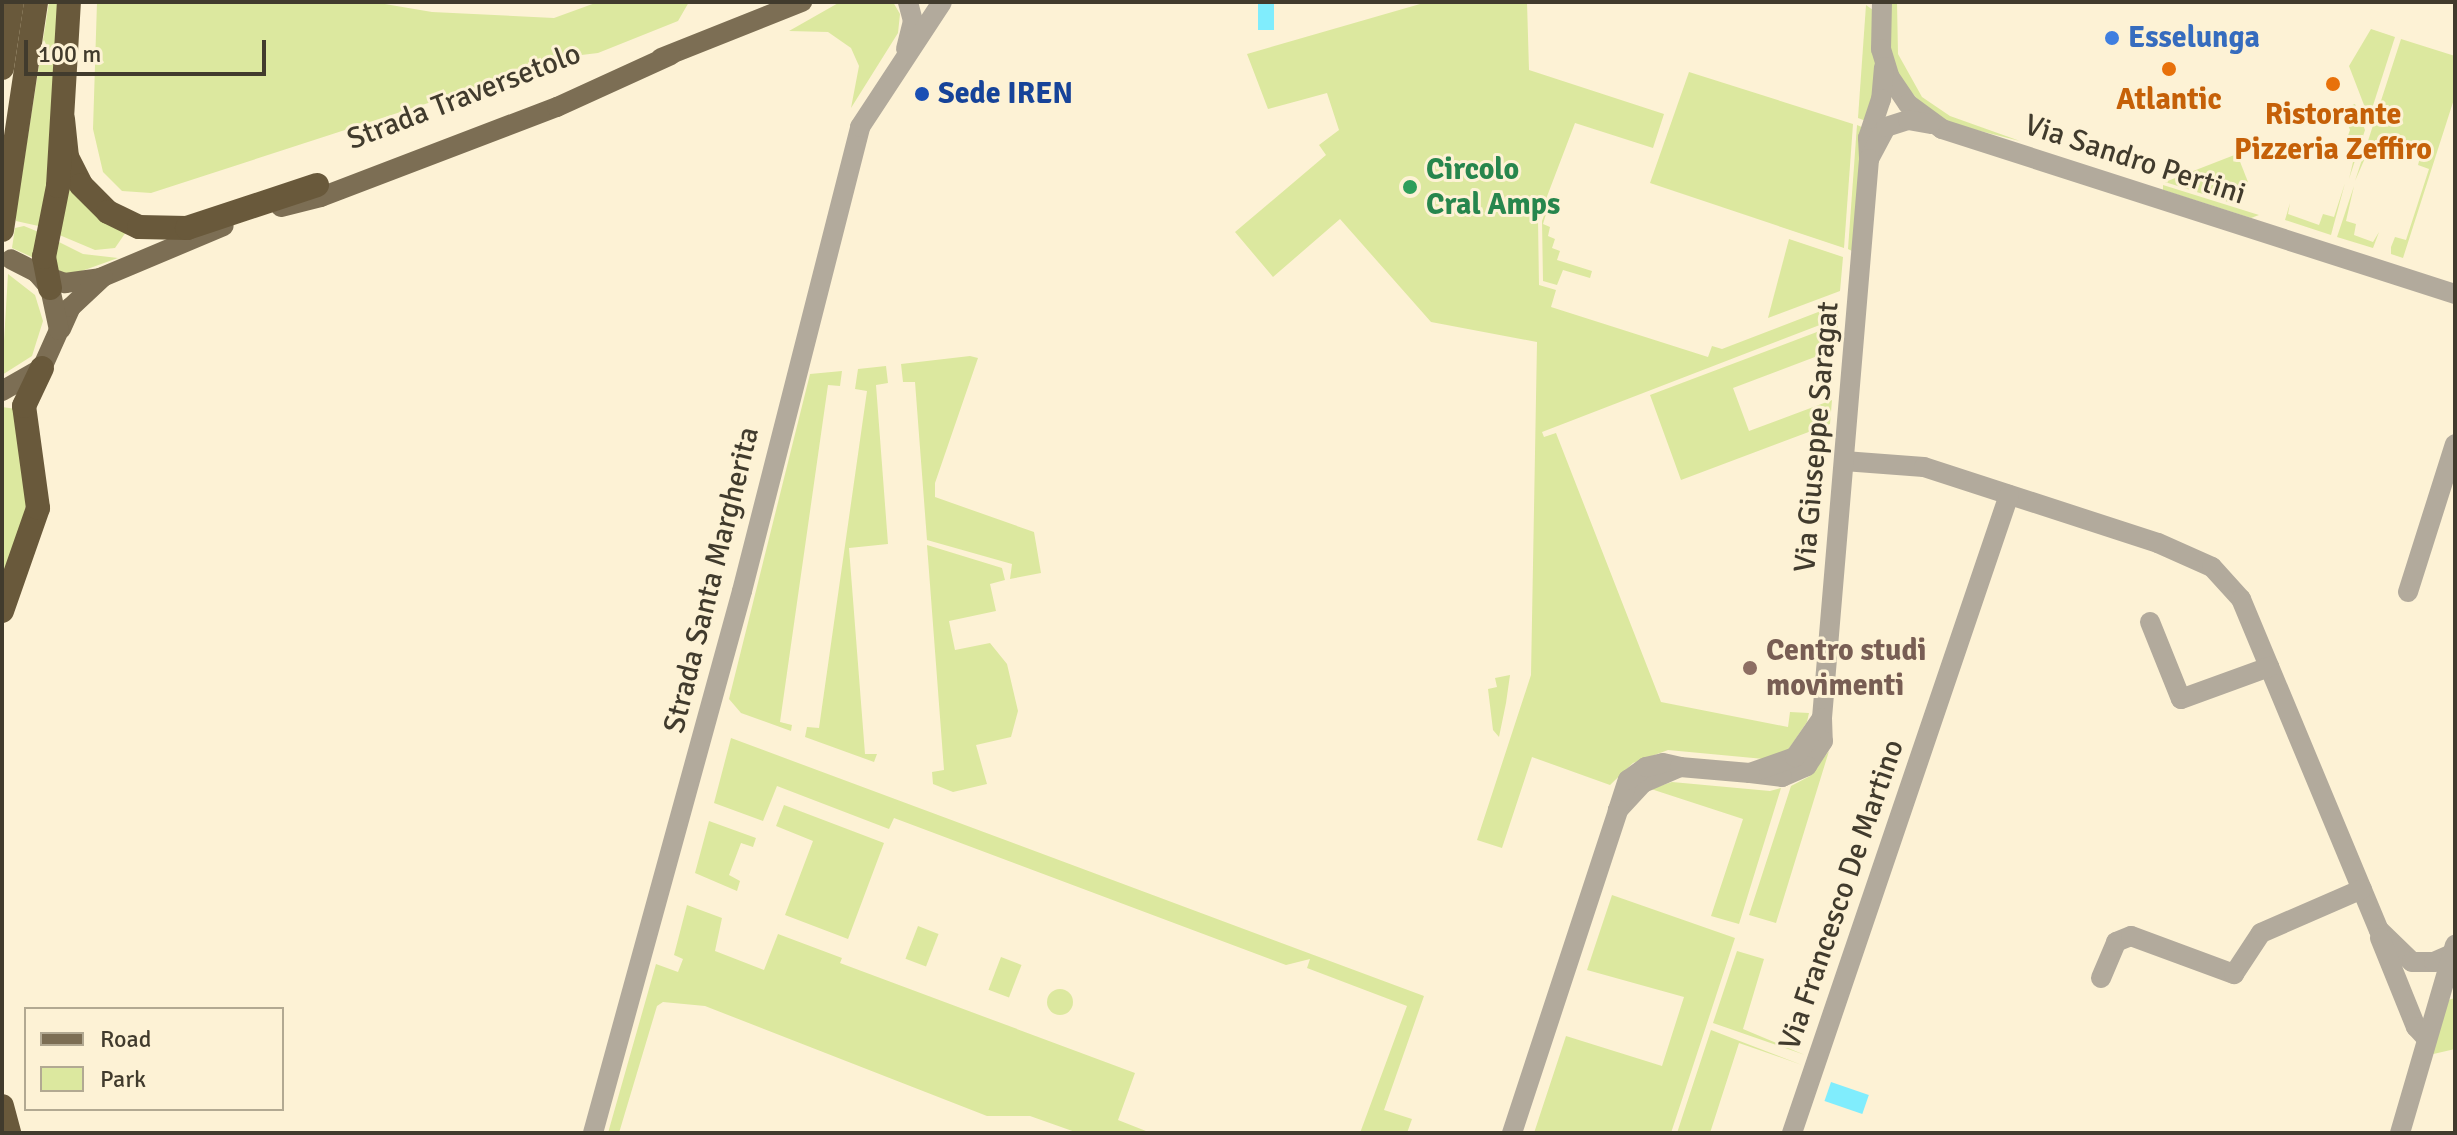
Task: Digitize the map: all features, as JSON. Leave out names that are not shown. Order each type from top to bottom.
[{"type":"highway","points":[[2,68],[12,2]]},
{"type":"highway","points":[[3,223],[36,2]]},
{"type":"highway","points":[[44,279],[44,257],[58,186],[69,2]]},
{"type":"highway","points":[[63,119],[67,157],[81,185],[108,212],[139,227],[187,228],[317,185]]},
{"type":"highway","points":[[2,611],[38,508],[24,406],[42,368]]},
{"type":"highway","points":[[2,1106],[9,1133]]},
{"type":"main road","name":"Strada Traversetolo","points":[[103,277],[282,206],[321,197],[557,107],[671,55],[802,2]]},
{"type":"main road","name":"Strada Traversetolo","points":[[282,206],[317,185],[635,64],[671,55]]},
{"type":"main road","points":[[11,259],[44,279],[70,283],[103,277]]},
{"type":"main road","points":[[2,391],[42,368],[71,307],[103,277]]},
{"type":"main road","points":[[44,279],[58,308],[57,340]]},
{"type":"street","name":"Strada Santa Margherita","points":[[593,1133],[742,591],[860,127],[906,49],[913,21],[908,2]]},
{"type":"street","name":"Strada Santa Margherita","points":[[906,49],[921,38],[942,2]]},
{"type":"street","name":"Via Sandro Pertini","points":[[1882,2],[1882,56],[1902,98],[1935,126],[2455,294]]},
{"type":"street","name":"Via Giuseppe Saragat","points":[[1512,1133],[1618,810],[1620,792],[1633,775],[1660,764],[1777,778],[1807,766],[1823,741],[1822,718],[1869,159],[1868,138],[1880,106],[1882,56]]},
{"type":"street","points":[[1880,106],[1888,95],[1902,98]]},
{"type":"street","name":"Via Giuseppe Saragat","points":[[1869,159],[1880,133],[1895,123],[1905,110],[1902,98]]},
{"type":"street","points":[[1895,123],[1915,120],[1935,126]]},
{"type":"street","points":[[2408,592],[2455,444]]},
{"type":"street","points":[[1844,461],[1916,465],[2158,543],[2212,567],[2241,599],[2379,930],[2407,1006],[2427,1039]]},
{"type":"street","name":"Via Francesco De Martino","points":[[1792,1133],[2009,495]]},
{"type":"street","points":[[2150,622],[2181,699],[2269,667]]},
{"type":"street","points":[[2108,928],[2234,974],[2261,933],[2362,889]]},
{"type":"street","points":[[2379,930],[2399,955],[2422,964],[2441,994]]},
{"type":"street","points":[[2101,978],[2116,942],[2131,936]]},
{"type":"street","points":[[2422,964],[2454,949]]},
{"type":"street","points":[[2400,1133],[2454,949]]},
{"type":"street","points":[[2407,1006],[2441,994]]},
{"type":"green space","points":[[49,2],[62,2],[43,227],[16,221],[16,212]]},
{"type":"green space","points":[[97,2],[373,2],[432,12],[554,18],[598,2],[689,2],[678,21],[598,53],[573,56],[151,193],[122,191],[103,172],[93,129]]},
{"type":"green space","points":[[840,2],[893,2],[900,14],[898,33],[851,108],[859,66],[851,48],[828,32],[789,31]]},
{"type":"green space","points":[[1427,2],[1527,2],[1529,70],[1664,114],[1653,148],[1575,123],[1538,220],[1539,285],[1556,290],[1551,307],[1708,357],[1712,346],[1722,349],[1839,304],[1838,318],[1542,432],[1544,437],[1556,433],[1661,702],[1788,727],[1790,712],[1809,713],[1807,722],[1788,750],[1764,759],[1668,750],[1633,763],[1610,785],[1532,757],[1502,848],[1477,840],[1531,675],[1537,342],[1431,322],[1340,219],[1273,277],[1235,232],[1326,155],[1319,145],[1339,130],[1327,93],[1268,109],[1247,54]]},
{"type":"green space","points":[[1891,2],[1897,2],[1898,54],[1922,97],[1950,116],[2020,141],[1952,124],[1924,107],[1900,79],[1891,53]]},
{"type":"green space","points":[[1866,5],[1873,10],[1877,82],[1866,121],[1858,118]]},
{"type":"green space","points":[[2371,29],[2395,37],[2369,118],[2349,66]]},
{"type":"green space","points":[[2401,39],[2455,56],[2455,96],[2403,258],[2391,254],[2391,247],[2395,237],[2406,240],[2429,169],[2418,165],[2421,153],[2383,141],[2379,152],[2369,149],[2355,181]]},
{"type":"green space","points":[[1689,72],[1853,124],[1844,248],[1650,183]]},
{"type":"green space","points":[[2355,104],[2365,130],[2349,179],[2357,145],[2346,141],[2350,130],[2342,109]]},
{"type":"green space","points":[[1857,125],[1864,128],[1854,252],[1848,249]]},
{"type":"green space","points":[[2237,154],[2248,182],[2241,206],[2165,182]]},
{"type":"green space","points":[[68,183],[126,232],[115,248],[95,250],[57,234]]},
{"type":"green space","points":[[2345,183],[2331,235],[2285,220],[2290,203],[2288,214],[2319,225],[2323,214],[2334,217]]},
{"type":"green space","points":[[2163,185],[2259,215],[2251,218],[2163,190]]},
{"type":"green space","points":[[2354,186],[2346,221],[2356,224],[2354,235],[2373,242],[2379,232],[2373,248],[2337,237]]},
{"type":"green space","points":[[1552,194],[1543,224],[1550,227],[1548,236],[1555,239],[1552,248],[1560,251],[1557,260],[1592,271],[1590,278],[1563,270],[1557,285],[1543,281],[1542,221]]},
{"type":"green space","points":[[24,226],[41,233],[34,258],[12,248],[15,228]]},
{"type":"green space","points":[[1789,239],[1843,257],[1840,291],[1768,318]]},
{"type":"green space","points":[[55,240],[83,254],[118,258],[65,277],[52,264]]},
{"type":"green space","points":[[8,274],[35,295],[43,321],[32,356],[2,375]]},
{"type":"green space","points":[[1838,324],[1836,349],[1733,388],[1749,431],[1832,400],[1830,424],[1681,480],[1650,395]]},
{"type":"green space","points":[[970,356],[978,358],[935,483],[935,497],[1034,532],[1041,573],[1010,579],[1012,564],[927,540],[915,382],[903,382],[901,364]]},
{"type":"green space","points":[[886,366],[888,383],[876,385],[888,544],[849,548],[865,754],[877,754],[874,762],[805,737],[807,727],[819,728],[867,391],[855,389],[858,369]]},
{"type":"green space","points":[[842,371],[840,386],[828,385],[780,722],[792,725],[791,731],[741,713],[729,699],[810,374]]},
{"type":"green space","points":[[2,407],[16,409],[31,489],[2,590]]},
{"type":"green space","points":[[927,545],[1002,568],[1005,580],[990,584],[996,611],[949,621],[955,650],[990,643],[1007,664],[1018,711],[1011,737],[976,745],[987,784],[953,792],[933,784],[932,772],[944,770]]},
{"type":"green space","points":[[1510,675],[1499,737],[1493,730],[1488,689],[1497,687],[1495,678]]},
{"type":"green space","points":[[731,738],[1424,996],[1384,1110],[1412,1119],[1407,1133],[1360,1133],[1407,1006],[1307,968],[1310,959],[1286,965],[894,818],[889,829],[777,786],[763,821],[714,803]]},
{"type":"green space","points":[[1829,751],[1776,923],[1749,915],[1791,786],[1810,776]]},
{"type":"green space","points":[[1672,782],[1770,791],[1781,788],[1739,924],[1711,916],[1743,819],[1651,789]]},
{"type":"green space","points":[[784,805],[884,843],[848,939],[785,915],[813,841],[776,826]]},
{"type":"green space","points":[[709,821],[756,838],[753,847],[741,843],[729,875],[740,881],[737,891],[695,873]]},
{"type":"green space","points":[[1612,895],[1735,938],[1671,1133],[1534,1133],[1566,1036],[1662,1066],[1684,997],[1587,970]]},
{"type":"green space","points":[[687,905],[722,918],[715,951],[764,970],[778,934],[842,958],[840,963],[1135,1073],[1118,1120],[1151,1133],[1078,1133],[1030,1116],[987,1116],[705,1006],[663,1002],[657,1006],[619,1133],[608,1133],[656,964],[678,972],[683,959],[674,955]]},
{"type":"green space","points":[[918,926],[939,934],[926,967],[905,959]]},
{"type":"green space","points":[[1737,951],[1764,959],[1743,1029],[1805,1055],[1713,1023]]},
{"type":"green space","points":[[1001,957],[1022,965],[1009,998],[988,990]]},
{"type":"green space","points":[[1060,989],[1069,993],[1073,1002],[1069,1011],[1060,1015],[1051,1011],[1047,1002],[1051,993]]},
{"type":"green space","points":[[2455,998],[2455,1049],[2429,1055],[2441,1002]]},
{"type":"green space","points":[[1711,1030],[1802,1065],[1739,1043],[1710,1133],[1677,1133]]},
{"type":"water","points":[[1258,2],[1274,2],[1274,30],[1258,30]]},
{"type":"water","points":[[1831,1082],[1869,1095],[1862,1114],[1824,1101]]},
{"type":"place","name":"Esselunga","points":[[2112,38]]},
{"type":"place","name":"Atlantic","points":[[2169,69]]},
{"type":"place","name":"Ristorante Pizzeria Zeffiro","points":[[2333,84]]},
{"type":"place","name":"Sede IREN","points":[[922,94]]},
{"type":"place","name":"Circolo Cral Amps","points":[[1410,187]]},
{"type":"place","name":"Centro studi movimenti","points":[[1750,668]]}]
